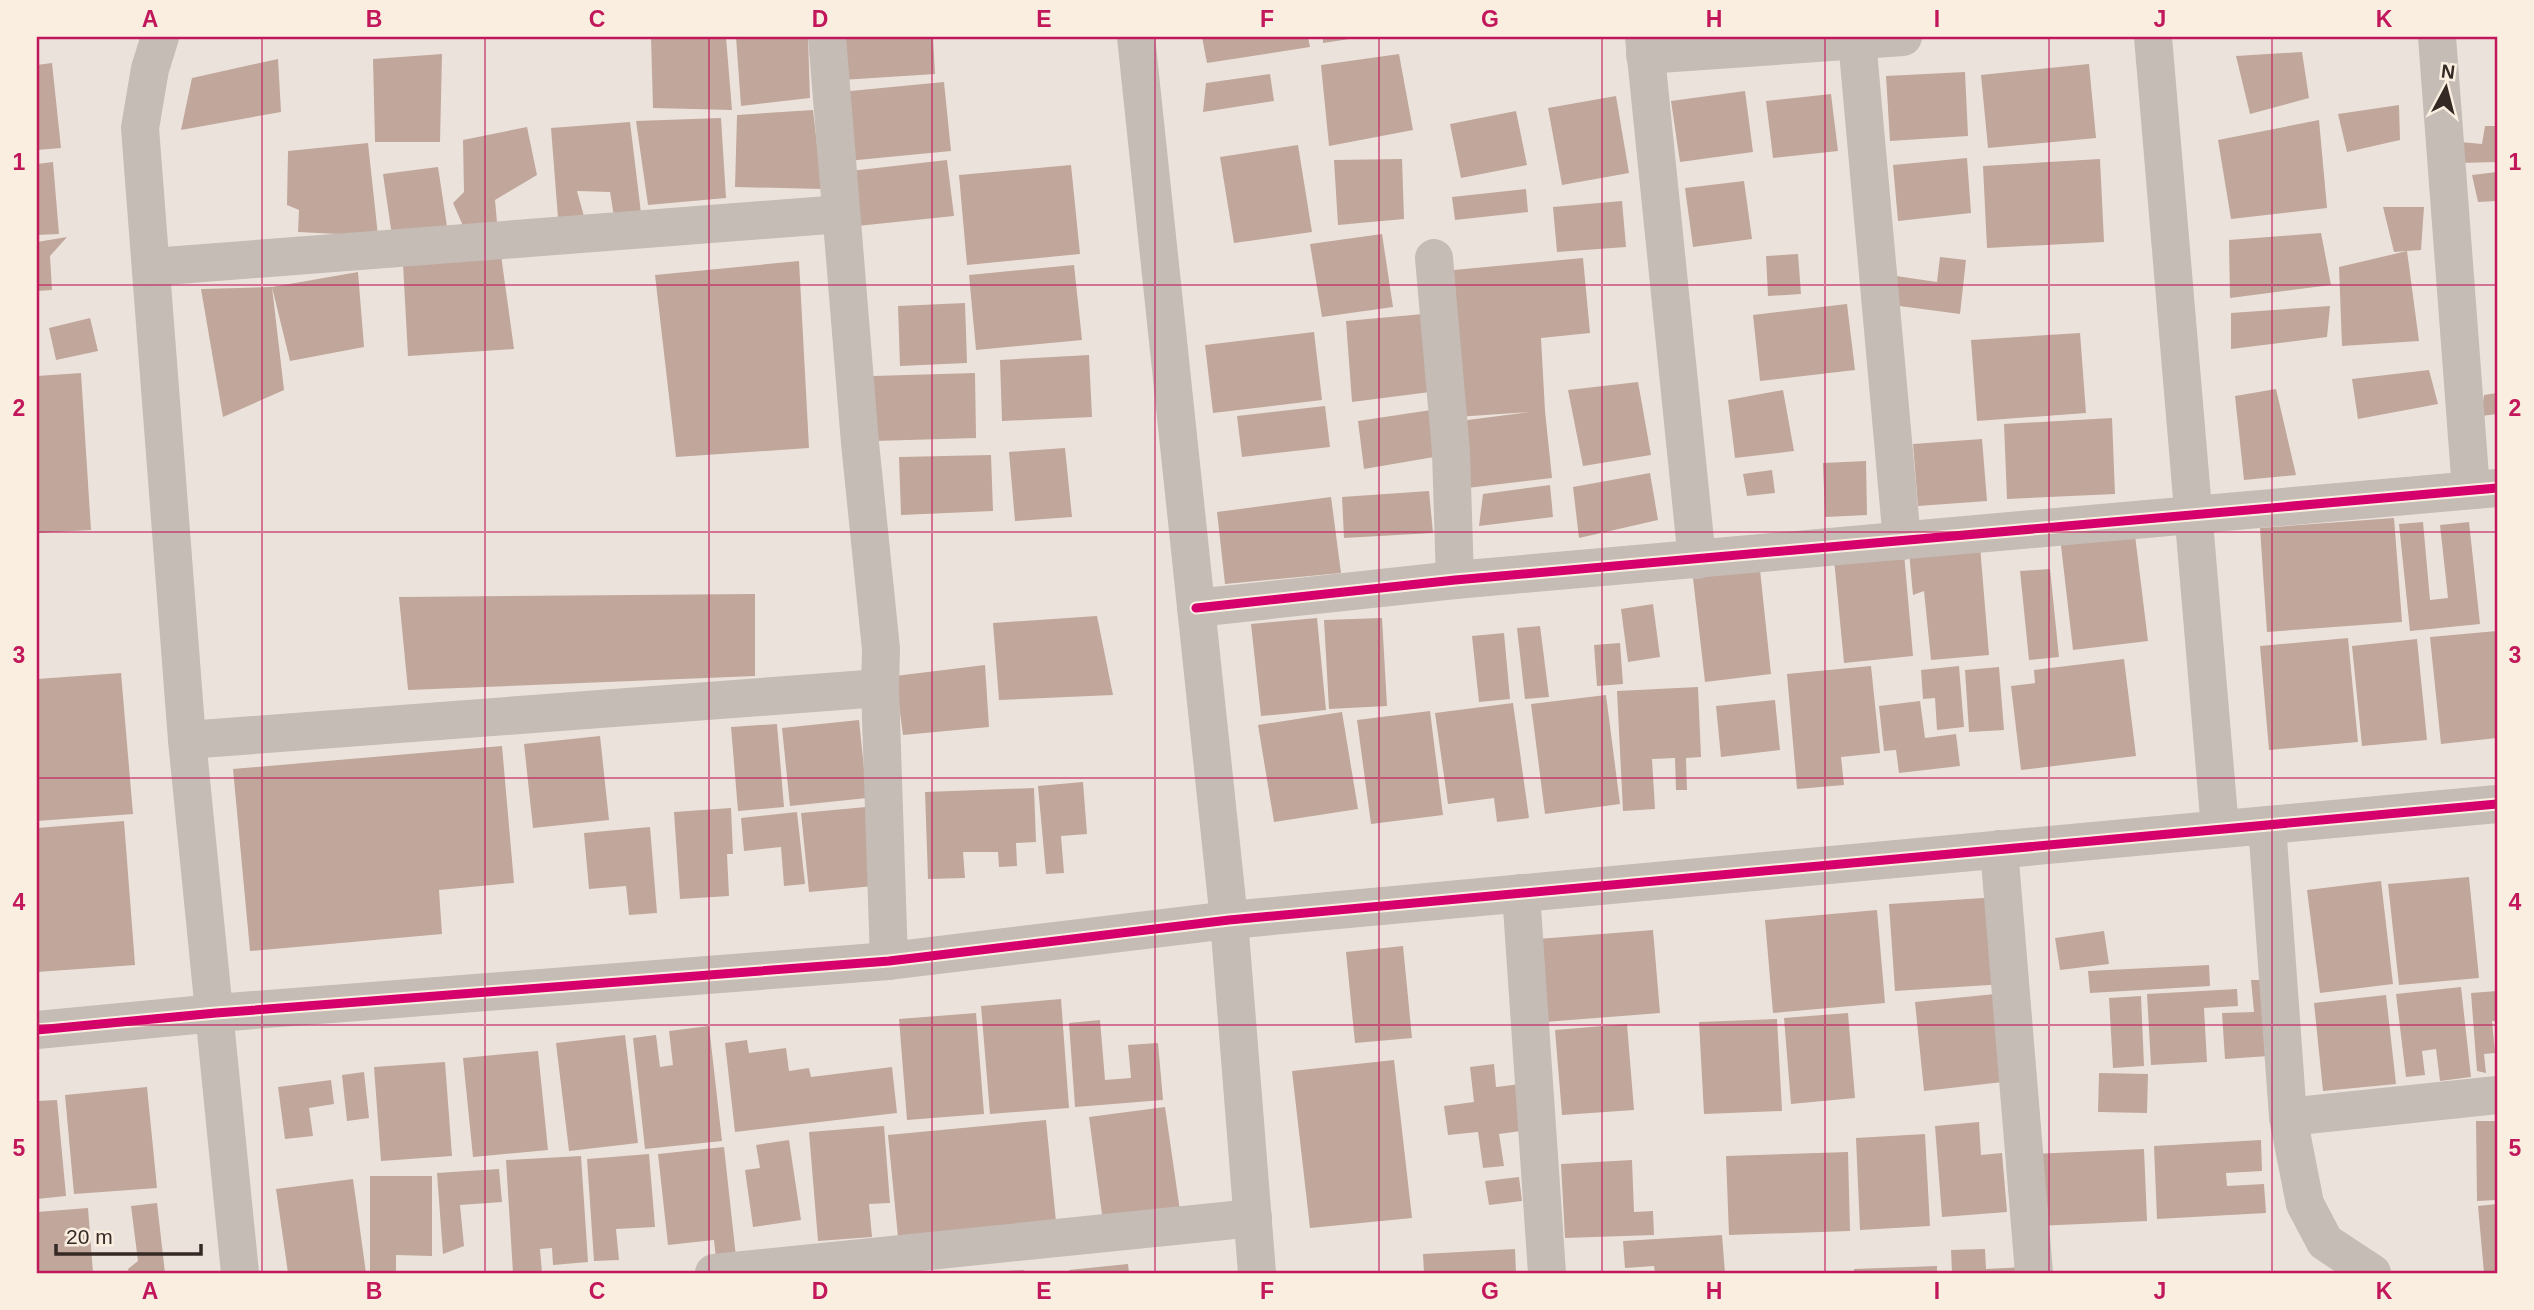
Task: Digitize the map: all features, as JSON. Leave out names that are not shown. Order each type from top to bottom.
[{"type":"street","points":[[160,37],[150,69],[140,128],[187,740],[240,1273]]},
{"type":"street","points":[[827,37],[860,443],[881,649],[889,961]]},
{"type":"street","points":[[1136,37],[1229,920],[1257,1273]]},
{"type":"street","points":[[1697,560],[1644,46],[1903,37]]},
{"type":"street","points":[[2153,37],[2220,829]]},
{"type":"street","points":[[1196,608],[1455,580],[2484,489],[2437,37]]},
{"type":"street","points":[[1857,40],[1902,541]]},
{"type":"street","points":[[152,267],[841,214]]},
{"type":"street","points":[[1434,258],[1451,452],[1455,580]]},
{"type":"street","points":[[187,740],[880,688]]},
{"type":"street","points":[[37,1030],[216,1013],[889,961],[1229,920],[2497,804]]},
{"type":"street","points":[[2267,825],[2288,1116],[2305,1204],[2325,1241],[2372,1273]]},
{"type":"street","points":[[1999,849],[2034,1273]]},
{"type":"street","points":[[1521,893],[1547,1273]]},
{"type":"street","points":[[2288,1116],[2497,1095]]},
{"type":"street","points":[[714,1273],[945,1262],[1253,1218]]},
{"type":"building","points":[[651,37],[726,37],[732,110],[653,108]]},
{"type":"building","points":[[736,37],[808,37],[810,98],[741,106]]},
{"type":"building","points":[[840,37],[933,37],[935,74],[842,80]]},
{"type":"building","points":[[1202,37],[1308,37],[1310,47],[1207,63]]},
{"type":"building","points":[[1323,37],[1355,37],[1356,38],[1323,43]]},
{"type":"building","points":[[2302,52],[2309,98],[2250,114],[2236,56]]},
{"type":"building","points":[[442,54],[440,142],[375,142],[373,59]]},
{"type":"building","points":[[1399,54],[1413,130],[1329,146],[1321,65]]},
{"type":"building","points":[[278,59],[281,112],[181,130],[192,78]]},
{"type":"building","points":[[52,63],[61,148],[37,150],[37,65]]},
{"type":"building","points":[[2089,64],[2096,138],[1988,148],[1981,75]]},
{"type":"building","points":[[1965,72],[1968,136],[1890,141],[1886,76]]},
{"type":"building","points":[[1270,74],[1274,101],[1203,112],[1206,83]]},
{"type":"building","points":[[944,82],[951,151],[847,161],[840,92]]},
{"type":"building","points":[[1745,91],[1753,152],[1680,162],[1671,101]]},
{"type":"building","points":[[1831,94],[1838,151],[1773,158],[1766,101]]},
{"type":"building","points":[[1616,96],[1629,173],[1562,185],[1548,108]]},
{"type":"building","points":[[2399,105],[2400,140],[2347,152],[2338,114]]},
{"type":"building","points":[[813,110],[822,189],[735,187],[737,115]]},
{"type":"building","points":[[1516,111],[1527,165],[1461,178],[1450,124]]},
{"type":"building","points":[[721,118],[726,198],[648,205],[636,121]]},
{"type":"building","points":[[2319,120],[2327,208],[2231,219],[2218,140]]},
{"type":"building","points":[[630,122],[641,213],[614,217],[610,192],[577,191],[585,220],[558,218],[551,128]]},
{"type":"building","points":[[2485,126],[2497,126],[2497,162],[2459,163],[2460,142],[2482,144]]},
{"type":"building","points":[[527,127],[537,175],[495,200],[497,222],[464,228],[453,203],[464,192],[463,140]]},
{"type":"building","points":[[368,143],[378,236],[298,232],[299,210],[287,205],[288,151]]},
{"type":"building","points":[[1298,145],[1312,232],[1234,243],[1220,157]]},
{"type":"building","points":[[1967,158],[1971,213],[1898,221],[1893,165]]},
{"type":"building","points":[[1402,159],[1404,219],[1338,225],[1334,160]]},
{"type":"building","points":[[2100,159],[2104,242],[1987,248],[1983,166]]},
{"type":"building","points":[[947,160],[954,216],[857,226],[850,171]]},
{"type":"building","points":[[53,162],[59,234],[37,235],[37,164]]},
{"type":"building","points":[[1071,165],[1080,254],[967,265],[959,175]]},
{"type":"building","points":[[438,167],[448,233],[392,236],[383,174]]},
{"type":"building","points":[[2497,172],[2497,201],[2478,202],[2472,175]]},
{"type":"building","points":[[1744,181],[1752,239],[1693,247],[1685,188]]},
{"type":"building","points":[[1526,189],[1528,212],[1455,220],[1452,197]]},
{"type":"building","points":[[1622,201],[1626,247],[1557,252],[1553,207]]},
{"type":"building","points":[[2383,207],[2424,207],[2421,250],[2394,252]]},
{"type":"building","points":[[2321,233],[2331,285],[2230,298],[2229,240]]},
{"type":"building","points":[[1382,234],[1393,307],[1322,317],[1310,244]]},
{"type":"building","points":[[67,237],[50,256],[52,290],[37,291],[37,242]]},
{"type":"building","points":[[2407,251],[2419,341],[2342,346],[2339,267]]},
{"type":"building","points":[[1798,254],[1801,294],[1768,296],[1766,256]]},
{"type":"building","points":[[501,255],[514,349],[408,356],[403,264]]},
{"type":"building","points":[[1940,257],[1966,260],[1960,314],[1892,305],[1896,276],[1937,282]]},
{"type":"building","points":[[1583,258],[1590,333],[1541,338],[1552,478],[1467,488],[1460,421],[1529,412],[1456,417],[1443,271]]},
{"type":"building","points":[[799,261],[809,448],[676,457],[655,275]]},
{"type":"building","points":[[1074,265],[1082,340],[976,350],[969,275]]},
{"type":"building","points":[[358,272],[364,347],[290,361],[272,287]]},
{"type":"building","points":[[272,287],[284,390],[223,417],[201,289]]},
{"type":"building","points":[[965,303],[967,363],[900,366],[898,306]]},
{"type":"building","points":[[1847,304],[1855,370],[1760,381],[1753,315]]},
{"type":"building","points":[[2330,306],[2327,337],[2231,349],[2231,313]]},
{"type":"building","points":[[1423,314],[1430,392],[1352,402],[1346,321]]},
{"type":"building","points":[[90,318],[98,351],[56,360],[49,328]]},
{"type":"building","points":[[1314,332],[1322,400],[1213,413],[1205,345]]},
{"type":"building","points":[[2080,333],[2086,413],[1977,421],[1971,340]]},
{"type":"building","points":[[1089,355],[1092,417],[1002,421],[1000,360]]},
{"type":"building","points":[[2429,370],[2438,404],[2358,419],[2352,379]]},
{"type":"building","points":[[81,373],[91,530],[37,533],[37,376]]},
{"type":"building","points":[[975,373],[976,438],[874,441],[873,376]]},
{"type":"building","points":[[1638,382],[1651,455],[1583,466],[1568,390]]},
{"type":"building","points":[[2276,389],[2296,475],[2244,480],[2235,396]]},
{"type":"building","points":[[1783,390],[1794,451],[1735,458],[1728,400]]},
{"type":"building","points":[[2497,393],[2497,414],[2481,416],[2484,395]]},
{"type":"building","points":[[1325,406],[1330,447],[1242,457],[1237,416]]},
{"type":"building","points":[[1431,410],[1440,456],[1364,469],[1358,421]]},
{"type":"building","points":[[2112,418],[2115,494],[2007,499],[2004,424]]},
{"type":"building","points":[[1982,439],[1987,501],[1918,506],[1913,444]]},
{"type":"building","points":[[1065,448],[1072,517],[1015,521],[1009,452]]},
{"type":"building","points":[[991,455],[993,511],[901,515],[899,457]]},
{"type":"building","points":[[1866,461],[1867,515],[1825,517],[1823,463]]},
{"type":"building","points":[[1772,470],[1775,493],[1747,496],[1743,474]]},
{"type":"building","points":[[1650,473],[1658,520],[1579,538],[1573,487]]},
{"type":"building","points":[[1550,485],[1553,517],[1479,526],[1483,494]]},
{"type":"building","points":[[1429,491],[1433,533],[1344,538],[1342,497]]},
{"type":"building","points":[[1331,497],[1341,573],[1225,584],[1217,512]]},
{"type":"building","points":[[2394,518],[2402,622],[2267,632],[2260,528]]},
{"type":"building","points":[[2423,522],[2430,600],[2448,598],[2440,525],[2469,522],[2480,624],[2410,631],[2399,524]]},
{"type":"building","points":[[2134,527],[2148,641],[2073,650],[2060,537]]},
{"type":"building","points":[[1980,546],[1989,655],[1931,660],[1924,591],[1913,595],[1909,552]]},
{"type":"building","points":[[1904,553],[1913,656],[1844,663],[1834,559]]},
{"type":"building","points":[[2050,569],[2059,657],[2029,660],[2020,571]]},
{"type":"building","points":[[1760,570],[1771,674],[1705,682],[1693,578]]},
{"type":"building","points":[[755,594],[755,676],[408,690],[399,597]]},
{"type":"building","points":[[1653,604],[1660,657],[1628,662],[1621,609]]},
{"type":"building","points":[[1097,616],[1113,695],[999,700],[993,623]]},
{"type":"building","points":[[1317,618],[1326,710],[1261,716],[1251,624]]},
{"type":"building","points":[[1382,618],[1387,706],[1329,709],[1324,620]]},
{"type":"building","points":[[1540,626],[1549,697],[1525,699],[1517,628]]},
{"type":"building","points":[[2497,631],[2497,738],[2441,744],[2430,637]]},
{"type":"building","points":[[1504,633],[1510,699],[1479,702],[1472,636]]},
{"type":"building","points":[[2348,638],[2358,742],[2269,750],[2260,646]]},
{"type":"building","points":[[2417,639],[2427,740],[2362,746],[2352,646]]},
{"type":"building","points":[[1620,643],[1623,684],[1597,686],[1594,645]]},
{"type":"building","points":[[2124,659],[2136,756],[2021,770],[2011,686],[2035,683],[2034,670]]},
{"type":"building","points":[[985,665],[989,727],[903,735],[895,676]]},
{"type":"building","points":[[1871,666],[1880,753],[1841,757],[1844,785],[1797,789],[1787,674]]},
{"type":"building","points":[[1959,666],[1964,727],[1937,730],[1935,698],[1923,699],[1921,670]]},
{"type":"building","points":[[1999,667],[2004,730],[1969,732],[1965,670]]},
{"type":"building","points":[[121,673],[133,814],[37,821],[37,679]]},
{"type":"building","points":[[1698,687],[1701,757],[1686,758],[1687,790],[1676,790],[1675,758],[1652,759],[1655,809],[1623,811],[1617,691]]},
{"type":"building","points":[[1606,695],[1620,804],[1545,814],[1531,704]]},
{"type":"building","points":[[1775,700],[1780,750],[1721,757],[1716,706]]},
{"type":"building","points":[[1920,701],[1925,738],[1956,734],[1960,766],[1899,773],[1896,750],[1884,751],[1879,706]]},
{"type":"building","points":[[1513,703],[1529,818],[1497,822],[1494,798],[1448,804],[1435,713]]},
{"type":"building","points":[[1430,711],[1443,815],[1371,824],[1357,720]]},
{"type":"building","points":[[1342,712],[1358,809],[1274,822],[1258,725]]},
{"type":"building","points":[[859,720],[867,798],[790,806],[782,728]]},
{"type":"building","points":[[777,724],[784,807],[738,811],[731,727]]},
{"type":"building","points":[[600,736],[609,820],[533,828],[524,744]]},
{"type":"building","points":[[502,746],[514,883],[439,890],[442,934],[250,951],[233,769]]},
{"type":"building","points":[[1083,782],[1087,834],[1061,836],[1064,873],[1046,874],[1038,786]]},
{"type":"building","points":[[1034,788],[1036,842],[1016,843],[1017,866],[999,867],[998,852],[963,852],[965,878],[928,879],[925,792]]},
{"type":"building","points":[[866,807],[874,886],[809,892],[801,813]]},
{"type":"building","points":[[731,808],[733,854],[727,854],[729,896],[680,899],[674,812]]},
{"type":"building","points":[[797,812],[805,884],[784,886],[781,847],[744,851],[741,818]]},
{"type":"building","points":[[124,821],[135,965],[37,972],[37,828]]},
{"type":"building","points":[[650,827],[657,913],[629,915],[626,886],[589,889],[584,833]]},
{"type":"building","points":[[2469,877],[2479,978],[2399,985],[2388,884]]},
{"type":"building","points":[[2381,881],[2393,984],[2320,993],[2307,890]]},
{"type":"building","points":[[1999,897],[2005,984],[1895,991],[1889,904]]},
{"type":"building","points":[[1877,910],[1885,1003],[1773,1013],[1765,920]]},
{"type":"building","points":[[1653,930],[1660,1013],[1545,1022],[1538,939]]},
{"type":"building","points":[[2104,931],[2109,964],[2060,970],[2055,938]]},
{"type":"building","points":[[1403,946],[1412,1038],[1355,1043],[1346,952]]},
{"type":"building","points":[[2209,965],[2210,986],[2090,993],[2088,971]]},
{"type":"building","points":[[2251,980],[2265,980],[2269,1056],[2225,1059],[2222,1013],[2254,1012]]},
{"type":"building","points":[[2461,987],[2471,1077],[2440,1081],[2436,1049],[2422,1051],[2425,1075],[2406,1077],[2396,994]]},
{"type":"building","points":[[2237,989],[2238,1006],[2204,1008],[2207,1062],[2151,1065],[2147,994]]},
{"type":"building","points":[[2497,991],[2497,1021],[2492,1021],[2495,1053],[2484,1054],[2486,1073],[2477,1071],[2471,993]]},
{"type":"building","points":[[1995,994],[2003,1082],[1924,1091],[1915,1002]]},
{"type":"building","points":[[2386,995],[2396,1084],[2323,1091],[2314,1003]]},
{"type":"building","points":[[2141,996],[2144,1066],[2113,1068],[2109,998]]},
{"type":"building","points":[[1061,999],[1069,1108],[990,1114],[981,1006]]},
{"type":"building","points":[[976,1013],[984,1114],[907,1120],[899,1019]]},
{"type":"building","points":[[1848,1013],[1855,1098],[1791,1104],[1784,1018]]},
{"type":"building","points":[[1777,1019],[1782,1111],[1704,1114],[1699,1022]]},
{"type":"building","points":[[1100,1020],[1105,1080],[1131,1078],[1128,1045],[1158,1043],[1163,1100],[1075,1107],[1069,1023]]},
{"type":"building","points":[[1627,1024],[1634,1110],[1562,1115],[1555,1030]]},
{"type":"building","points":[[709,1026],[722,1141],[645,1149],[633,1038],[656,1035],[660,1067],[673,1065],[669,1031]]},
{"type":"building","points":[[625,1035],[638,1143],[569,1151],[556,1043]]},
{"type":"building","points":[[747,1040],[749,1053],[786,1048],[789,1071],[809,1068],[811,1077],[892,1067],[897,1113],[735,1132],[725,1043]]},
{"type":"building","points":[[538,1051],[548,1150],[473,1157],[463,1058]]},
{"type":"building","points":[[1394,1060],[1412,1218],[1310,1228],[1292,1071]]},
{"type":"building","points":[[445,1062],[452,1156],[381,1161],[374,1067]]},
{"type":"building","points":[[1494,1064],[1496,1087],[1521,1084],[1527,1130],[1499,1134],[1504,1166],[1483,1168],[1478,1132],[1448,1135],[1444,1106],[1474,1102],[1470,1067]]},
{"type":"building","points":[[364,1072],[369,1118],[347,1121],[342,1075]]},
{"type":"building","points":[[2099,1073],[2148,1074],[2147,1113],[2098,1112]]},
{"type":"building","points":[[331,1080],[334,1104],[309,1108],[313,1136],[285,1139],[278,1087]]},
{"type":"building","points":[[147,1087],[157,1188],[74,1194],[65,1095]]},
{"type":"building","points":[[57,1100],[66,1196],[37,1199],[37,1101]]},
{"type":"building","points":[[1165,1107],[1180,1211],[1103,1222],[1089,1117]]},
{"type":"building","points":[[1046,1120],[1056,1222],[898,1237],[888,1135]]},
{"type":"building","points":[[2476,1121],[2497,1121],[2497,1200],[2477,1201]]},
{"type":"building","points":[[1979,1122],[1981,1155],[2002,1153],[2007,1212],[1942,1217],[1935,1126]]},
{"type":"building","points":[[884,1126],[890,1203],[869,1204],[872,1237],[818,1241],[809,1132]]},
{"type":"building","points":[[1925,1134],[1930,1226],[1860,1230],[1856,1138]]},
{"type":"building","points":[[789,1140],[801,1220],[753,1227],[745,1170],[760,1168],[756,1145]]},
{"type":"building","points":[[2261,1140],[2262,1171],[2226,1173],[2227,1186],[2264,1184],[2266,1213],[2157,1219],[2154,1146]]},
{"type":"building","points":[[724,1147],[736,1257],[716,1259],[714,1240],[668,1245],[658,1154]]},
{"type":"building","points":[[2144,1149],[2147,1221],[2037,1226],[2033,1154]]},
{"type":"building","points":[[1848,1152],[1850,1231],[1729,1235],[1726,1156]]},
{"type":"building","points":[[649,1154],[655,1227],[616,1229],[619,1260],[594,1261],[587,1159]]},
{"type":"building","points":[[581,1156],[588,1262],[553,1265],[552,1248],[540,1249],[542,1273],[513,1273],[506,1160]]},
{"type":"building","points":[[1632,1160],[1634,1212],[1653,1211],[1654,1235],[1565,1238],[1561,1164]]},
{"type":"building","points":[[499,1169],[502,1202],[460,1205],[464,1246],[443,1254],[437,1173]]},
{"type":"building","points":[[370,1176],[432,1176],[432,1256],[396,1255],[396,1273],[370,1273]]},
{"type":"building","points":[[1519,1177],[1522,1201],[1489,1205],[1485,1181]]},
{"type":"building","points":[[353,1179],[366,1273],[288,1273],[276,1189]]},
{"type":"building","points":[[157,1203],[165,1273],[129,1273],[128,1269],[138,1261],[131,1206]]},
{"type":"building","points":[[2497,1204],[2497,1273],[2484,1273],[2478,1206]]},
{"type":"building","points":[[88,1208],[93,1273],[37,1273],[37,1212]]},
{"type":"building","points":[[1722,1235],[1725,1273],[1655,1273],[1654,1266],[1625,1268],[1623,1241]]},
{"type":"building","points":[[1515,1249],[1516,1273],[1424,1273],[1423,1254]]},
{"type":"building","points":[[1985,1249],[1986,1269],[2025,1267],[2025,1273],[1952,1273],[1951,1250]]},
{"type":"building","points":[[1128,1264],[1129,1273],[1070,1273],[1069,1270]]},
{"type":"building","points":[[1937,1266],[1937,1273],[1854,1273],[1854,1269]]},
{"type":"building","points":[[1024,1270],[1025,1273],[1007,1273],[1007,1271]]},
{"type":"cycle path","points":[[1196,608],[1455,580],[2497,488]]},
{"type":"cycle path","points":[[37,1030],[216,1013],[889,961],[1229,920],[2497,804]]}]
